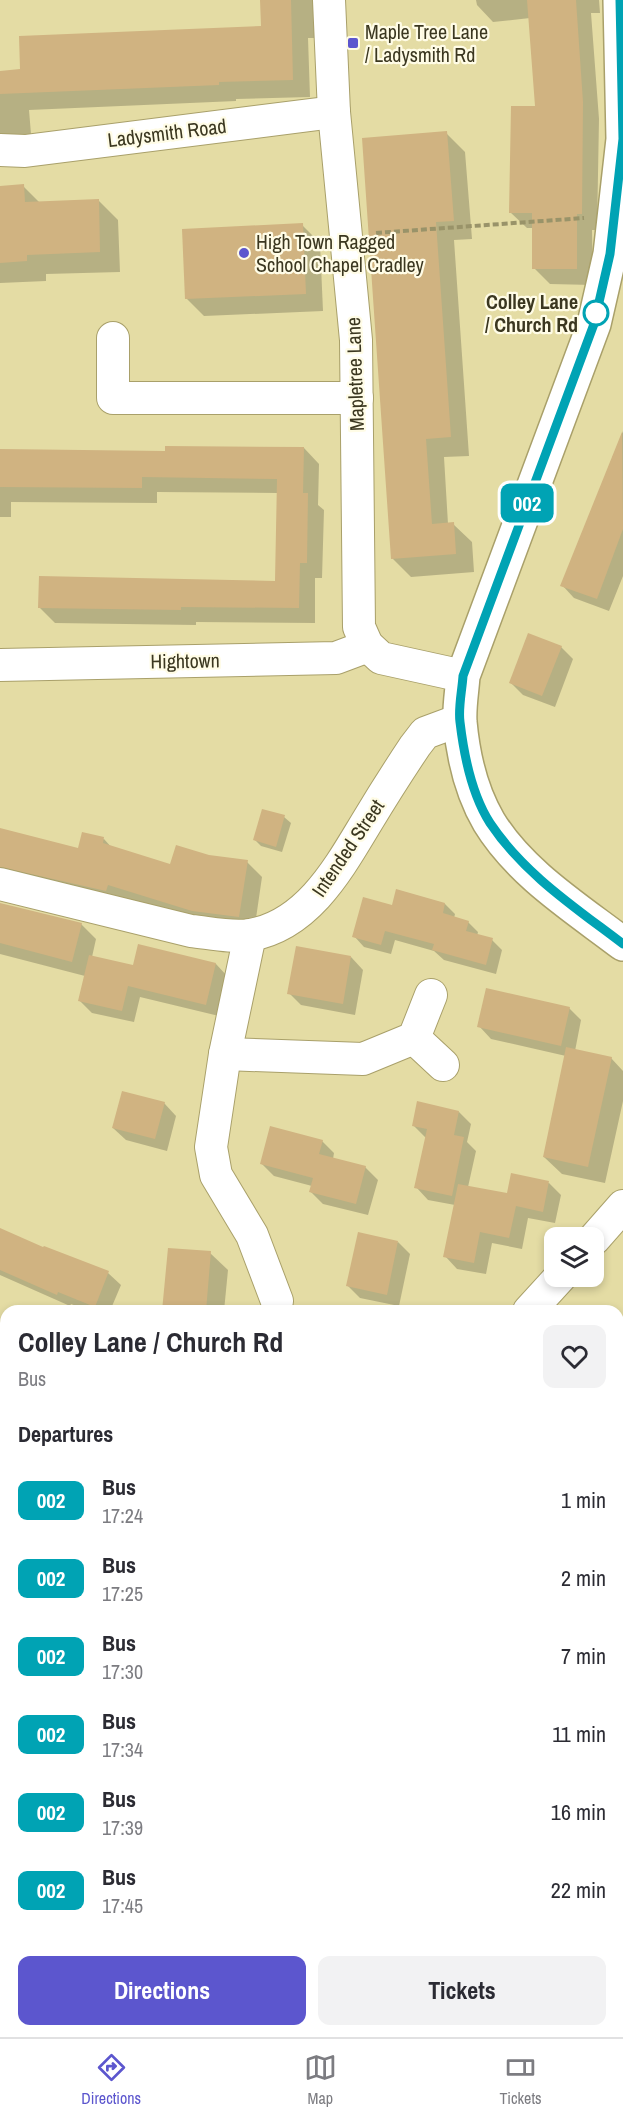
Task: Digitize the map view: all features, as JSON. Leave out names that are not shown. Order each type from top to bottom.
[{"type":"main road","points":[[620,0],[623,139],[615,215],[617,255],[594,324],[463,676],[460,720],[475,791],[489,822],[518,860],[565,900],[623,944]]},
{"type":"street","name":"Mapletree Lane","points":[[329,0],[334,112],[356,340],[359,627],[368,646]]},
{"type":"street","name":"Ladysmith Road","points":[[0,150],[25,151],[334,112]]},
{"type":"street","points":[[113,338],[113,398],[357,398]]},
{"type":"street","points":[[368,646],[381,658],[463,676]]},
{"type":"street","name":"Hightown","points":[[0,665],[336,658],[368,646]]},
{"type":"street","name":"Intended Street","points":[[0,884],[191,931],[222,935],[250,935],[294,917],[311,902],[342,863],[414,746],[425,733],[460,720]]},
{"type":"street","points":[[250,935],[225,1054],[211,1147],[216,1175],[252,1235],[277,1301]]},
{"type":"street","points":[[225,1054],[363,1059],[414,1038],[431,995]]},
{"type":"street","points":[[414,1038],[443,1065]]},
{"type":"street","points":[[604,1228],[623,1206]]},
{"type":"street","points":[[534,1305],[551,1287]]},
{"type":"path","points":[[346,236],[615,215]]},
{"type":"building","points":[[260,0],[291,0],[293,80],[0,94],[0,71],[20,69],[19,36],[261,26]]},
{"type":"building","points":[[527,0],[576,0],[583,102],[582,214],[577,214],[577,269],[532,269],[532,213],[509,213],[511,106],[535,106]]},
{"type":"building","points":[[447,131],[454,221],[436,222],[451,437],[426,439],[432,524],[454,522],[456,554],[391,559],[362,138]]},
{"type":"building","points":[[24,184],[25,202],[99,199],[100,252],[27,255],[27,261],[0,263],[0,186]]},
{"type":"building","name":"High Town Ragged School Chapel Cradley","points":[[303,223],[306,294],[185,299],[182,229]]},
{"type":"building","points":[[622,432],[623,529],[597,599],[560,586]]},
{"type":"building","points":[[165,446],[304,447],[303,493],[308,493],[307,563],[300,563],[299,608],[181,607],[181,610],[38,608],[39,576],[275,581],[277,479],[142,477],[142,488],[0,487],[0,449],[165,451]]},
{"type":"building","points":[[528,633],[562,646],[542,696],[509,683]]},
{"type":"building","points":[[262,809],[285,815],[276,847],[253,840]]},
{"type":"building","points":[[0,828],[78,848],[82,832],[104,837],[103,843],[170,864],[176,845],[209,855],[248,860],[239,917],[192,911],[108,885],[106,891],[0,867]]},
{"type":"building","points":[[396,889],[445,903],[443,913],[469,921],[466,931],[493,938],[486,965],[432,950],[434,944],[385,931],[381,945],[352,937],[363,897],[392,905]]},
{"type":"building","points":[[0,903],[82,923],[72,962],[0,943]]},
{"type":"building","points":[[138,944],[216,963],[206,1005],[128,986],[122,1011],[78,1001],[89,955],[133,965]]},
{"type":"building","points":[[296,946],[351,956],[343,1004],[287,994]]},
{"type":"building","points":[[486,988],[570,1007],[561,1046],[477,1027]]},
{"type":"building","points":[[566,1047],[612,1057],[588,1167],[543,1157]]},
{"type":"building","points":[[122,1091],[165,1102],[155,1139],[112,1128]]},
{"type":"building","points":[[417,1101],[459,1111],[454,1135],[464,1137],[452,1196],[414,1188],[427,1129],[412,1126]]},
{"type":"building","points":[[270,1126],[323,1140],[319,1154],[366,1166],[356,1204],[309,1192],[313,1178],[260,1164]]},
{"type":"building","points":[[511,1173],[549,1181],[543,1212],[516,1206],[509,1238],[480,1232],[474,1263],[443,1257],[458,1184],[507,1193]]},
{"type":"building","points":[[0,1228],[43,1247],[109,1271],[96,1305],[90,1305],[58,1292],[57,1295],[0,1270]]},
{"type":"building","points":[[358,1232],[398,1241],[387,1295],[346,1286]]},
{"type":"building","points":[[168,1248],[211,1251],[206,1305],[163,1305]]},
{"type":"bus line","name":"002","points":[[620,0],[623,139],[610,254],[594,324],[463,676],[460,720],[475,791],[489,822],[518,860],[565,900],[623,944]]},
{"type":"place","name":"Maple Tree Lane / Ladysmith Rd","points":[[353,43]]},
{"type":"place","name":"High Town Ragged School Chapel Cradley","points":[[244,253]]},
{"type":"place","name":"Colley Lane / Church Rd","points":[[596,313]]}]
